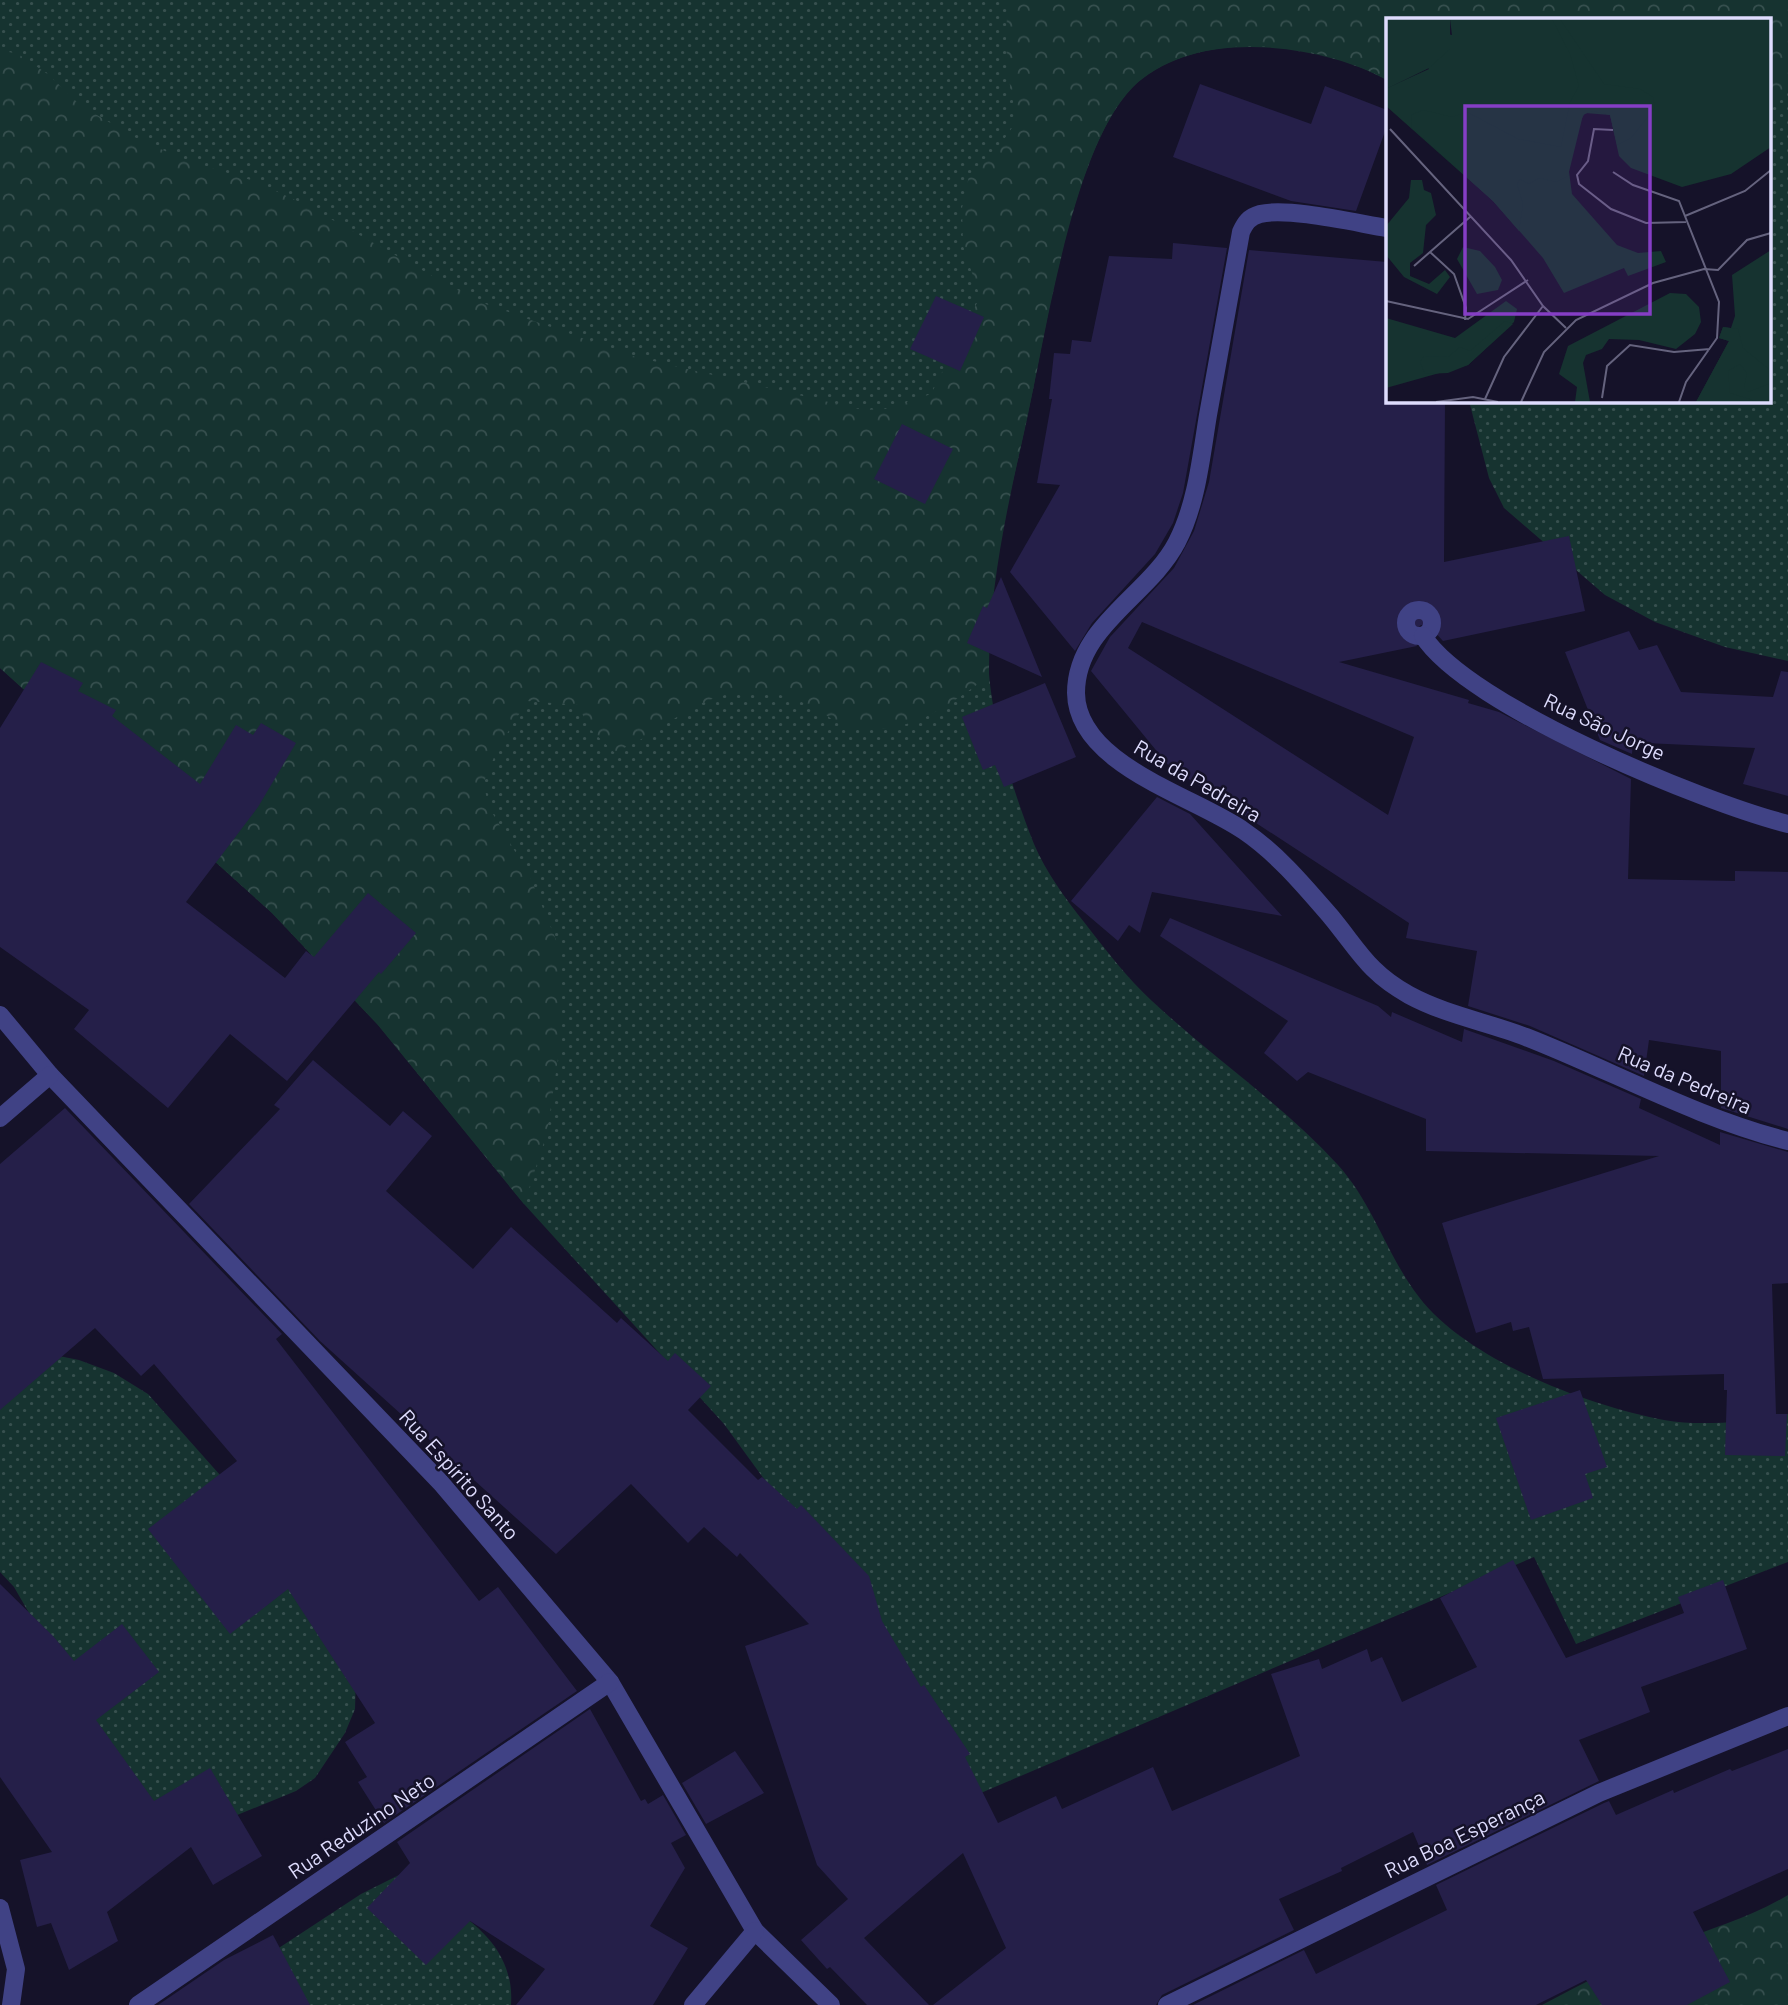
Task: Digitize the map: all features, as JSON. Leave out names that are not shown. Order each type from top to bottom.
[{"type":"street","name":"Rua da Pedreira","points":[[1386,228],[1285,213],[1260,214],[1245,221],[1194,494],[1183,527],[1169,554],[1092,641],[1079,666],[1076,699],[1093,736],[1104,751],[1228,820],[1262,844],[1334,921],[1366,965],[1408,994],[1458,1016],[1524,1036],[1748,1131],[1788,1141]]},
{"type":"street","name":"Rua São Jorge","points":[[1423,636],[1447,664],[1503,701],[1623,763],[1788,824]]},
{"type":"street","name":"Rua Espírito Santo","points":[[0,1015],[50,1075],[441,1483],[610,1682],[755,1931],[831,2005]]},
{"type":"street","points":[[0,1118],[50,1075]]},
{"type":"street","name":"Rua Reduzino Neto","points":[[138,2005],[610,1682]]},
{"type":"street","name":"Rua Boa Esperança","points":[[1167,2005],[1599,1793],[1788,1716]]},
{"type":"street","points":[[0,1908],[14,1951],[16,1969],[11,2005]]},
{"type":"street","points":[[693,2005],[755,1931]]},
{"type":"green space","points":[[0,0],[1788,0],[1788,661],[1725,647],[1655,622],[1605,595],[1504,508],[1489,478],[1469,402],[1770,402],[1770,18],[1386,18],[1386,80],[1327,57],[1293,50],[1257,47],[1188,55],[1158,68],[1133,87],[1111,116],[1093,154],[1064,244],[1005,514],[994,578],[988,642],[989,674],[1000,739],[1034,844],[1063,894],[1125,973],[1152,1001],[1294,1122],[1338,1165],[1351,1180],[1419,1297],[1440,1320],[1467,1341],[1531,1377],[1566,1392],[1600,1404],[1664,1420],[1711,1423],[1788,1414],[1788,1562],[1576,1644],[1534,1557],[955,1804],[799,1527],[724,1424],[524,1204],[378,1025],[272,913],[0,668]]},
{"type":"green space","points":[[1008,0],[1788,0],[1788,90],[1770,103],[1770,18],[1386,18],[1386,80],[1328,56],[1260,46],[1226,48],[1194,54],[1164,65],[1137,83],[1117,107],[1099,141],[1083,180],[1058,269],[1004,529],[993,602],[989,676],[932,714],[901,726],[884,728],[845,727],[805,703],[777,694],[728,694],[694,707],[648,736],[614,752],[589,728],[578,705],[527,701],[497,750],[483,784],[490,809],[530,877],[559,947],[560,1045],[547,1133],[524,1204],[378,1025],[272,913],[0,668],[0,50],[18,54],[49,75],[80,105],[136,138],[185,160],[254,181],[306,205],[477,301],[636,357],[863,410],[885,409],[931,394],[980,297],[963,246],[962,208],[969,176],[998,148],[1018,119],[1007,60]]},
{"type":"green space","points":[[44,1353],[79,1360],[114,1373],[148,1394],[261,1521],[356,1677],[355,1709],[345,1733],[315,1778],[296,1791],[225,1820],[151,1824],[14,1587],[0,1572],[0,1355]]},
{"type":"green space","points":[[399,1875],[458,1912],[491,1942],[503,1960],[510,1981],[511,2005],[192,2005],[361,1894]]},
{"type":"green space","points":[[1788,1895],[1788,2005],[1542,2005],[1623,1964],[1746,1916]]},
{"type":"building","points":[[1200,84],[1311,124],[1325,86],[1386,110],[1386,129],[1356,211],[1291,201],[1173,157]]},
{"type":"building","points":[[1173,243],[1227,248],[1183,493],[1173,523],[1155,554],[1092,623],[1075,651],[1010,572],[1060,485],[1037,483],[1052,399],[1049,399],[1054,353],[1070,354],[1072,340],[1091,342],[1109,256],[1172,259]]},
{"type":"building","points":[[1249,250],[1386,262],[1386,402],[1445,402],[1444,562],[1569,536],[1585,611],[1443,641],[1431,628],[1421,625],[1412,633],[1417,646],[1339,662],[1469,700],[1468,703],[1499,712],[1631,779],[1628,879],[1735,881],[1735,871],[1788,872],[1788,1129],[1721,1108],[1721,1051],[1649,1040],[1644,1076],[1530,1026],[1468,1006],[1477,951],[1406,938],[1409,923],[1169,766],[1091,671],[1110,637],[1174,568],[1194,531],[1209,482]],"holes":[[[1142,622],[1414,737],[1388,815],[1128,648]]]},
{"type":"building","points":[[936,296],[984,317],[960,371],[910,349]]},
{"type":"building","points":[[902,424],[953,449],[925,504],[874,479]]},
{"type":"building","points":[[1001,577],[1042,677],[967,643],[983,606],[987,608]]},
{"type":"building","points":[[1629,631],[1639,650],[1657,645],[1681,692],[1773,697],[1781,671],[1788,672],[1788,796],[1743,784],[1755,748],[1645,743],[1633,739],[1632,754],[1600,740],[1565,652]]},
{"type":"building","points":[[41,662],[83,683],[78,691],[116,710],[112,716],[200,784],[236,725],[253,735],[261,723],[296,743],[258,807],[186,902],[285,978],[306,951],[314,957],[368,893],[416,933],[381,974],[379,972],[287,1081],[230,1034],[168,1108],[74,1029],[89,1010],[0,947],[0,728]]},
{"type":"building","points":[[1045,683],[1076,757],[1004,787],[995,765],[983,770],[962,717]]},
{"type":"building","points":[[1157,797],[1190,814],[1282,916],[1152,892],[1140,933],[1129,925],[1118,941],[1071,901]]},
{"type":"building","points":[[1170,918],[1378,1006],[1391,1017],[1392,1012],[1462,1042],[1464,1029],[1554,1061],[1641,1099],[1639,1108],[1720,1145],[1720,1132],[1788,1152],[1788,1283],[1772,1284],[1776,1414],[1787,1414],[1785,1456],[1725,1455],[1727,1390],[1724,1390],[1724,1374],[1543,1379],[1529,1327],[1513,1331],[1511,1322],[1476,1333],[1442,1223],[1659,1156],[1426,1151],[1426,1119],[1308,1072],[1297,1081],[1264,1053],[1288,1021],[1160,936]]},
{"type":"building","points":[[313,1060],[390,1126],[403,1111],[432,1136],[386,1191],[473,1269],[511,1227],[617,1323],[621,1318],[668,1361],[675,1353],[711,1386],[688,1410],[758,1480],[762,1477],[797,1509],[801,1505],[869,1576],[882,1621],[921,1687],[924,1685],[970,1754],[965,1757],[998,1823],[1056,1796],[1062,1809],[1153,1767],[1172,1811],[1300,1756],[1271,1674],[1319,1659],[1322,1669],[1367,1649],[1371,1662],[1382,1657],[1402,1702],[1477,1667],[1440,1598],[1513,1560],[1566,1658],[1684,1613],[1678,1597],[1723,1580],[1747,1649],[1641,1687],[1650,1712],[1579,1740],[1599,1781],[1427,1865],[1413,1832],[1341,1868],[1342,1871],[1279,1899],[1294,1930],[1162,1995],[1156,2005],[933,2005],[1006,1948],[963,1853],[864,1938],[929,2005],[867,2005],[830,1967],[827,1969],[801,1940],[848,1899],[817,1865],[745,1646],[809,1624],[740,1553],[737,1557],[704,1527],[688,1543],[631,1484],[556,1554],[320,1341],[189,1204],[280,1109],[274,1105]]},
{"type":"building","points":[[65,1108],[282,1334],[276,1339],[479,1601],[498,1587],[577,1691],[384,1823],[358,1782],[367,1777],[345,1742],[375,1723],[288,1589],[230,1634],[148,1529],[237,1461],[154,1364],[141,1376],[95,1328],[0,1410],[0,1164]]},
{"type":"building","points":[[1580,1390],[1607,1467],[1585,1474],[1593,1498],[1531,1520],[1496,1418]]},
{"type":"building","points":[[0,1584],[53,1636],[74,1661],[122,1624],[159,1672],[96,1720],[154,1801],[210,1768],[262,1856],[213,1885],[191,1847],[107,1912],[118,1941],[69,1970],[51,1923],[37,1927],[20,1860],[52,1852],[0,1777]]},
{"type":"building","points":[[590,1709],[641,1801],[645,1799],[648,1804],[663,1795],[686,1835],[671,1843],[685,1868],[650,1926],[688,1948],[653,2005],[516,2005],[545,1969],[470,1921],[426,1965],[367,1908],[410,1863],[397,1842]]},
{"type":"building","points":[[1788,1749],[1788,1869],[1693,1912],[1730,1982],[1687,2005],[1602,2005],[1586,1980],[1536,2005],[1193,2005],[1304,1950],[1316,1974],[1447,1910],[1436,1885],[1604,1803],[1609,1801],[1616,1815],[1673,1790],[1674,1793],[1730,1769],[1732,1771]]},
{"type":"building","points":[[735,1751],[764,1793],[706,1824],[682,1783]]},
{"type":"building","points":[[273,1935],[310,2005],[158,2005],[224,1960]]}]
